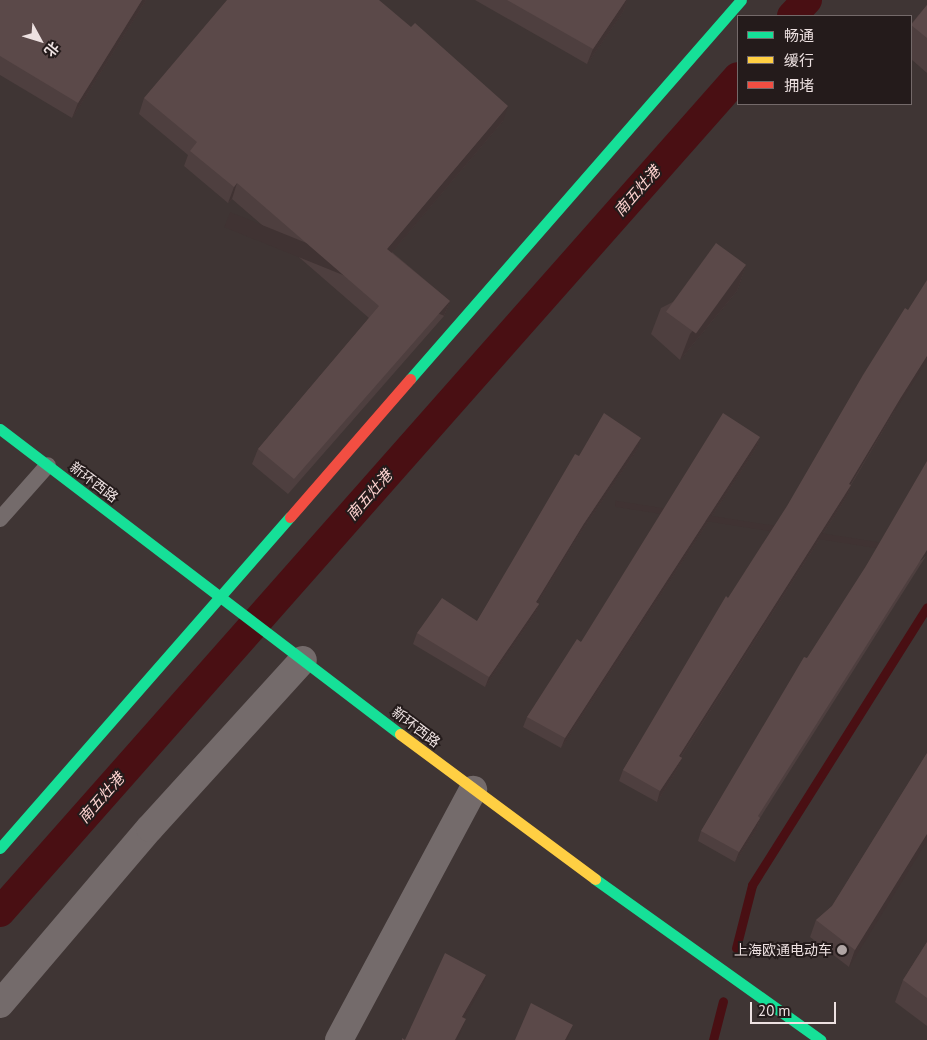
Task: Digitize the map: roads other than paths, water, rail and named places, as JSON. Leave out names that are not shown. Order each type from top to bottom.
[{"type":"street","points":[[0,848],[218,596],[741,0]]},
{"type":"street","name":"新环西路","points":[[0,429],[473,790],[821,1040]]},
{"type":"street","points":[[0,1004],[150,828],[294,653]]},
{"type":"street","points":[[339,1040],[473,790]]},
{"type":"lane","points":[[0,519],[48,465]]},
{"type":"waterway","name":"南五灶港","points":[[793,15],[807,0]]},
{"type":"waterway","name":"南五灶港","points":[[0,912],[737,78]]},
{"type":"waterway","points":[[736,948],[752,885],[927,607]]},
{"type":"waterway","points":[[713,1040],[723,1001]]},
{"type":"place","name":"上海欧通电动车","points":[[842,950]]}]
